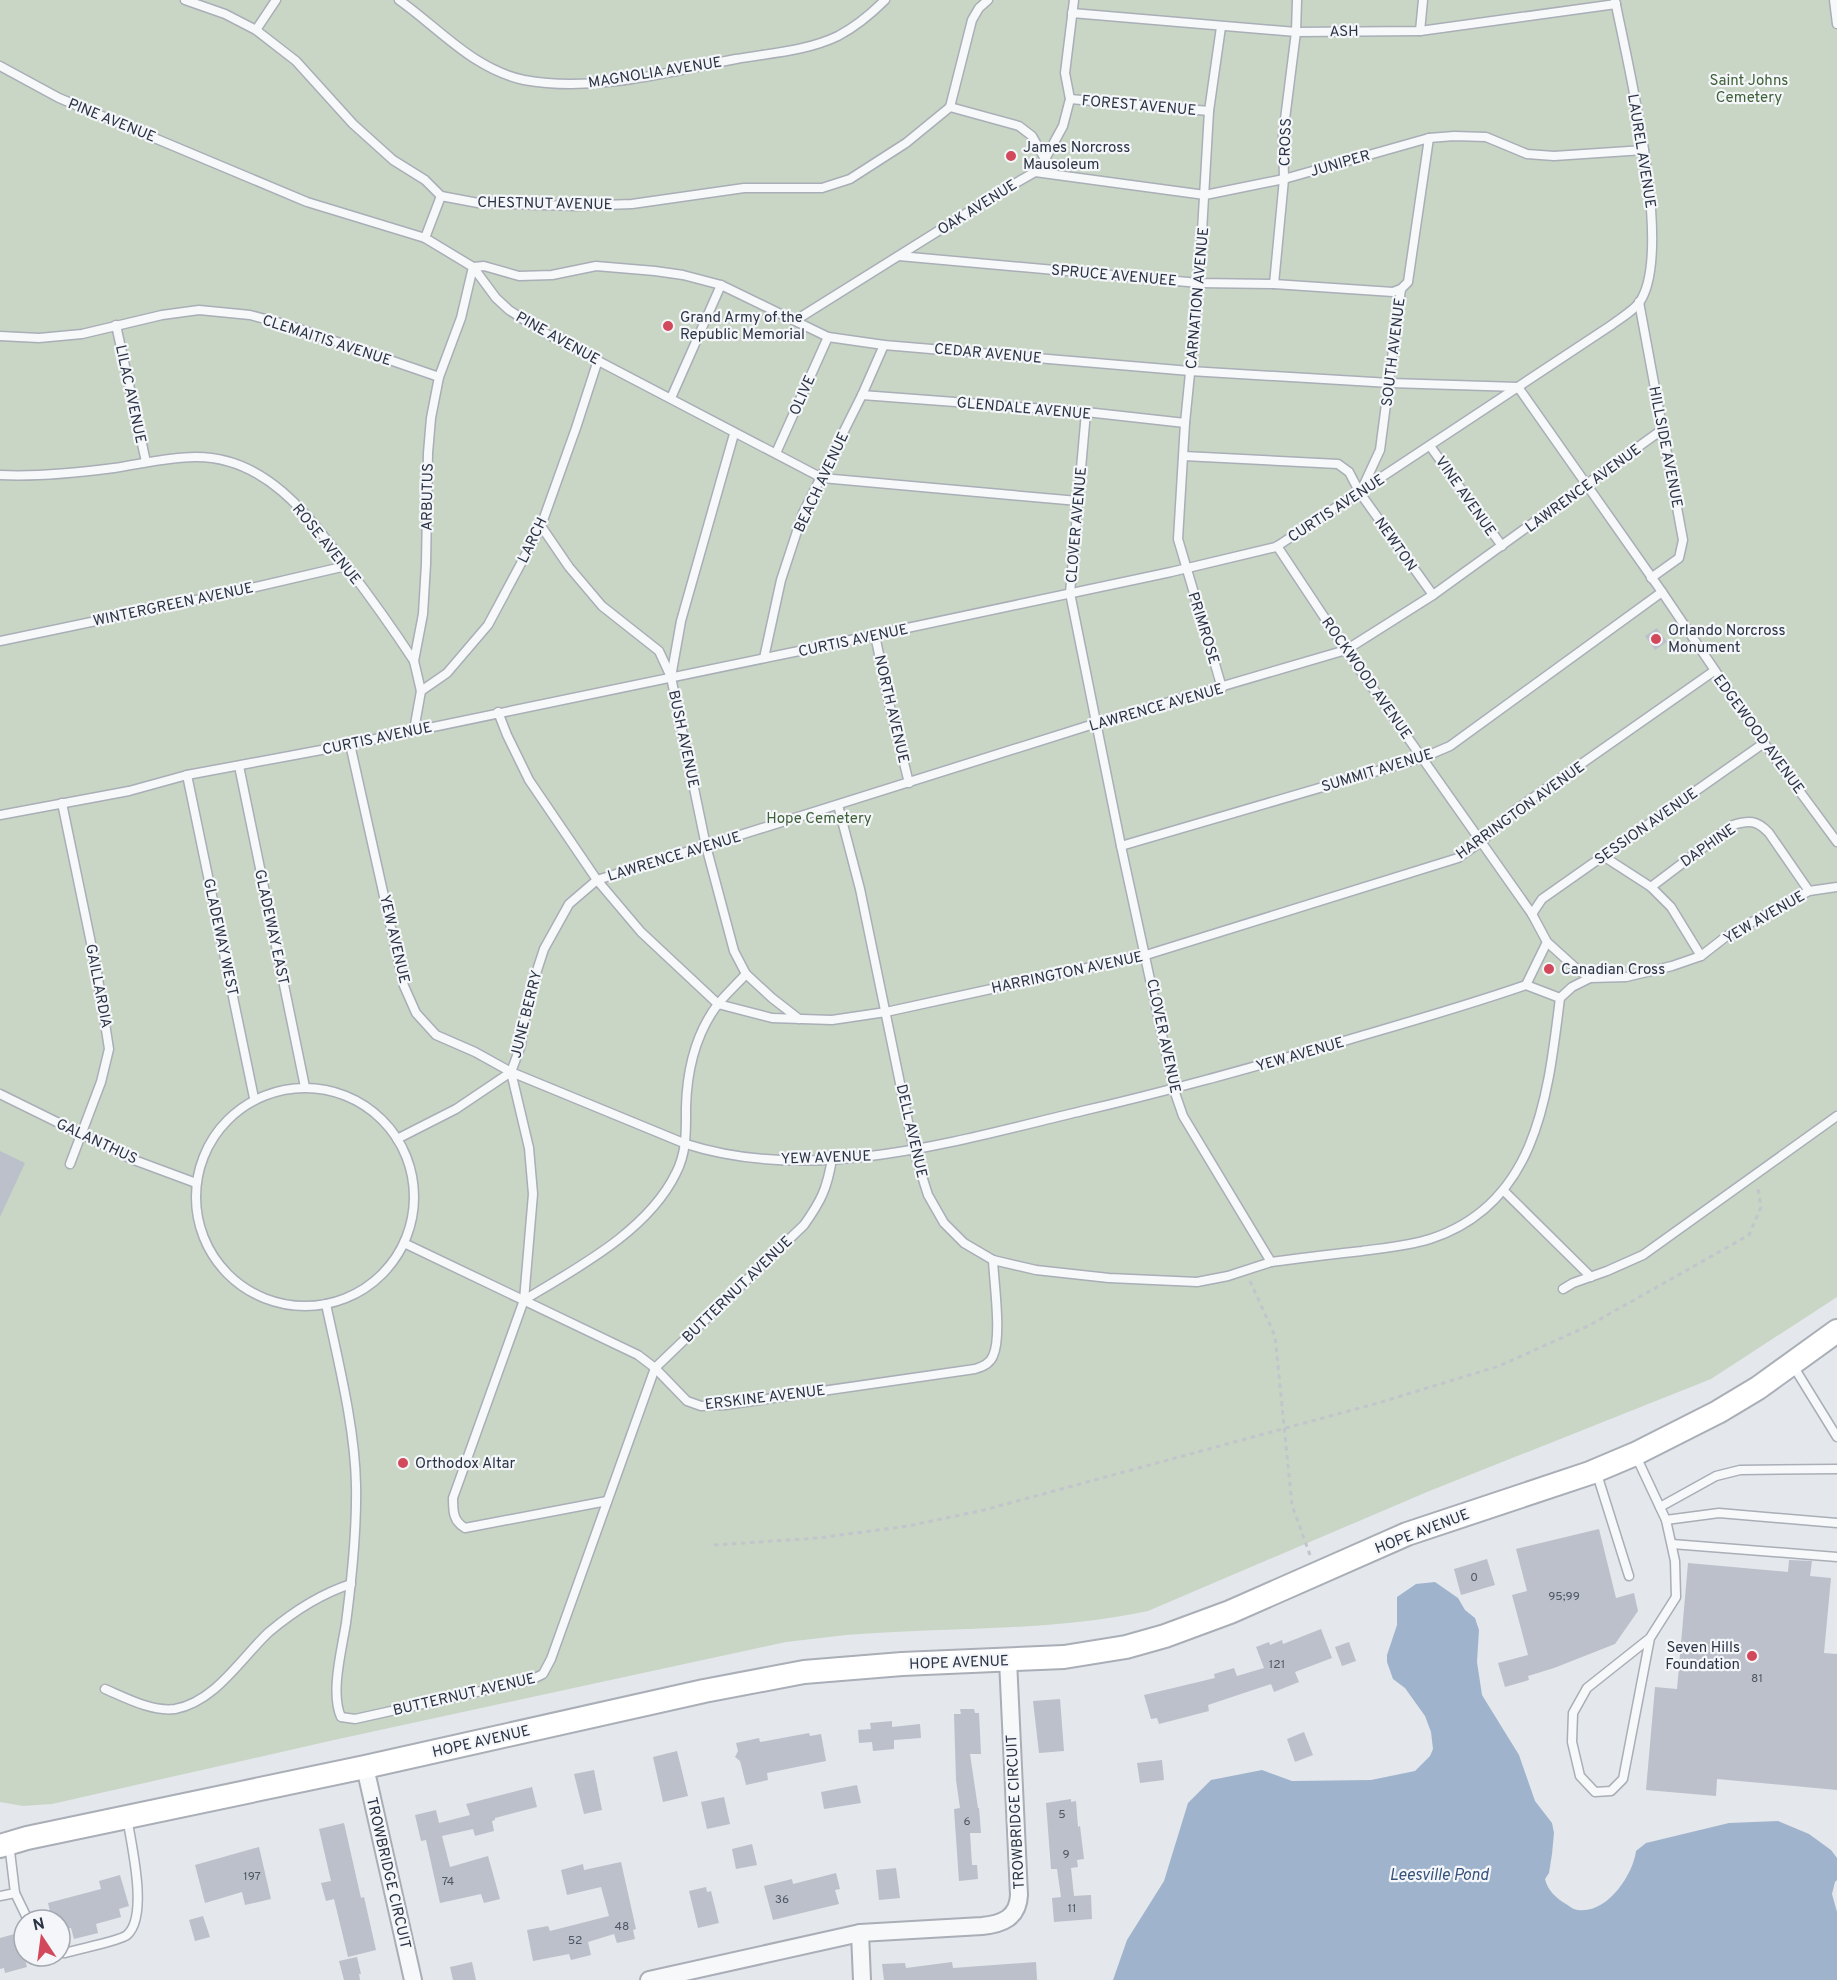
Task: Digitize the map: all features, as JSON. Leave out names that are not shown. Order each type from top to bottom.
[{"type":"main road","name":"HOPE AVENUE","points":[[9,1839],[127,1817],[365,1767],[704,1691],[804,1672],[902,1664],[1064,1657],[1126,1647],[1165,1636],[1230,1612],[1407,1534],[1596,1470],[1635,1454],[1718,1412],[1792,1364],[1837,1331]]},
{"type":"street","name":"TROWBRIDGE CIRCUIT","points":[[649,1980],[860,1933],[991,1925],[1009,1918],[1015,1912],[1019,1894],[1008,1660]]},
{"type":"street","name":"TROWBRIDGE CIRCUIT","points":[[365,1767],[413,1980]]},
{"type":"street","points":[[860,1933],[862,1980]]},
{"type":"lane","points":[[185,0],[225,14],[256,30],[296,61],[353,124],[393,160],[425,180],[441,196],[424,238]]},
{"type":"lane","points":[[256,30],[276,0]]},
{"type":"lane","name":"MAGNOLIA AVENUE","points":[[399,0],[421,16],[460,51],[496,70],[524,80],[567,84],[624,80],[807,47],[838,36],[870,15],[885,0]]},
{"type":"lane","points":[[988,0],[979,8],[972,20],[950,107],[1019,126],[1032,136],[1045,159]]},
{"type":"lane","name":"OAK AVENUE","points":[[796,320],[1002,190],[1035,172],[1063,126],[1070,99],[1065,73],[1074,0]]},
{"type":"lane","name":"CROSS","points":[[1274,284],[1284,179],[1283,135],[1296,32],[1297,0]]},
{"type":"lane","points":[[1420,31],[1423,0]]},
{"type":"lane","points":[[1834,0],[1837,24]]},
{"type":"lane","name":"ASH","points":[[1071,13],[1296,32],[1420,31],[1616,2]]},
{"type":"lane","name":"LAUREL AVENUE","points":[[1616,2],[1644,150],[1652,212],[1650,275],[1639,302]]},
{"type":"lane","name":"CARNATION AVENUE","points":[[1186,568],[1178,539],[1185,423],[1199,283],[1209,111],[1221,27]]},
{"type":"lane","name":"PINE AVENUE","points":[[0,66],[58,98],[307,202],[424,238],[473,267],[496,298],[509,310],[543,332],[671,398],[734,434],[822,478],[1078,501]]},
{"type":"lane","name":"FOREST AVENUE","points":[[1070,99],[1209,111]]},
{"type":"lane","name":"CHESTNUT AVENUE","points":[[441,196],[478,203],[576,206],[632,204],[744,188],[822,188],[850,179],[906,143],[950,107]]},
{"type":"lane","name":"JUNIPER","points":[[1035,172],[1205,195],[1284,179],[1429,138],[1486,137],[1527,154],[1554,156],[1644,150]]},
{"type":"lane","name":"SOUTH AVENUE","points":[[1360,492],[1380,450],[1401,289],[1408,282],[1429,138]]},
{"type":"lane","name":"SPRUCE AVENUEE","points":[[899,256],[1199,283],[1274,284],[1393,292],[1401,289]]},
{"type":"lane","name":"CEDAR AVENUE","points":[[473,267],[484,266],[519,276],[552,275],[596,266],[682,275],[721,285],[828,337],[884,345],[1190,371],[1390,383],[1518,387]]},
{"type":"lane","name":"ARBUTUS","points":[[414,730],[421,691],[414,660],[423,614],[431,418],[439,377],[461,318],[473,267]]},
{"type":"lane","points":[[671,398],[721,285]]},
{"type":"lane","name":"CURTIS AVENUE","points":[[0,815],[876,635],[1277,546],[1610,326],[1639,302]]},
{"type":"lane","name":"HILLSIDE AVENUE","points":[[1639,302],[1683,540],[1679,558],[1652,578]]},
{"type":"lane","name":"CLEMAITIS AVENUE","points":[[0,336],[39,338],[82,334],[162,315],[199,310],[250,315],[288,325],[439,377]]},
{"type":"lane","name":"LILAC AVENUE","points":[[116,325],[146,462]]},
{"type":"lane","name":"OLIVE","points":[[776,453],[828,337]]},
{"type":"lane","name":"BEACH AVENUE","points":[[764,658],[781,580],[803,513],[822,478],[884,345]]},
{"type":"lane","name":"LARCH","points":[[421,691],[447,673],[488,625],[541,526],[598,360]]},
{"type":"lane","name":"EDGEWOOD AVENUE","points":[[1518,387],[1662,592],[1764,743],[1837,842]]},
{"type":"lane","name":"GLENDALE AVENUE","points":[[862,395],[1086,412],[1185,423]]},
{"type":"lane","name":"CLOVER AVENUE","points":[[1086,412],[1070,593],[1121,846],[1174,1090],[1183,1116],[1271,1262]]},
{"type":"lane","name":"LAWRENCE AVENUE","points":[[597,880],[1097,723],[1347,650],[1432,595],[1663,429]]},
{"type":"lane","name":"BUSH AVENUE","points":[[734,434],[681,621],[671,677],[706,846],[734,951],[746,974],[799,1019]]},
{"type":"lane","name":"VINE AVENUE","points":[[1430,446],[1502,546]]},
{"type":"lane","name":"NEWTON","points":[[1184,456],[1338,464],[1349,472],[1360,492],[1432,595]]},
{"type":"lane","name":"ROSE AVENUE","points":[[0,475],[69,473],[195,457],[224,460],[256,472],[284,492],[316,525],[414,660]]},
{"type":"lane","points":[[541,526],[569,567],[602,606],[659,651],[671,677]]},
{"type":"lane","name":"ROCKWOOD AVENUE","points":[[1277,546],[1532,914],[1547,942],[1590,978]]},
{"type":"lane","name":"WINTERGREEN AVENUE","points":[[0,641],[346,566]]},
{"type":"lane","name":"PRIMROSE","points":[[1186,568],[1222,688]]},
{"type":"lane","name":"SUMMIT AVENUE","points":[[1121,846],[1422,758],[1450,746],[1662,592]]},
{"type":"lane","name":"NORTH AVENUE","points":[[876,635],[889,703],[909,783]]},
{"type":"lane","name":"HARRINGTON AVENUE","points":[[498,712],[529,780],[597,880],[641,932],[718,1004],[764,1016],[832,1020],[886,1012],[1146,955],[1458,858],[1482,841],[1514,811],[1714,671]]},
{"type":"lane","name":"SESSION AVENUE","points":[[1532,914],[1542,899],[1764,743]]},
{"type":"lane","name":"YEW AVENUE","points":[[350,744],[404,986],[416,1013],[436,1035],[476,1052],[511,1072],[686,1144],[711,1152],[749,1158],[832,1159],[914,1151],[1174,1090],[1467,1005],[1526,985]]},
{"type":"lane","name":"GLADEWAY EAST","points":[[239,766],[305,1087]]},
{"type":"lane","name":"GLADEWAY WEST","points":[[187,776],[254,1098]]},
{"type":"lane","name":"GAILLARDIA","points":[[62,803],[109,1039],[108,1058],[70,1164]]},
{"type":"lane","name":"DELL AVENUE","points":[[838,805],[860,889],[914,1151],[928,1195],[944,1223],[964,1243],[993,1260],[1047,1271],[1109,1278],[1197,1282],[1245,1271],[1271,1262]]},
{"type":"lane","name":"DAPHINE","points":[[1651,887],[1733,825],[1753,821],[1762,825],[1769,833],[1809,891]]},
{"type":"lane","points":[[1603,856],[1651,887],[1671,907],[1701,956]]},
{"type":"lane","name":"JUNE BERRY","points":[[397,1139],[456,1109],[511,1072],[521,1045],[528,998],[544,949],[569,904],[597,880]]},
{"type":"lane","name":"YEW AVENUE","points":[[1560,998],[1572,987],[1590,978],[1626,976],[1672,966],[1701,956],[1728,935],[1809,891],[1837,887]]},
{"type":"lane","points":[[1271,1262],[1428,1240],[1460,1227],[1491,1204],[1503,1191],[1512,1180],[1535,1134],[1549,1081],[1560,998],[1526,985],[1547,942]]},
{"type":"lane","points":[[524,1300],[601,1251],[658,1203],[677,1173],[686,1144],[688,1078],[696,1045],[718,1004],[746,974]]},
{"type":"lane","points":[[511,1072],[529,1148],[533,1194],[524,1300],[453,1498],[453,1512],[458,1524],[465,1528],[607,1501]]},
{"type":"lane","points":[[292,1085],[305,1087],[323,1088],[352,1099],[378,1118],[397,1139],[409,1167],[412,1184],[413,1225],[406,1244],[377,1280],[363,1290],[326,1304],[300,1306],[263,1299],[235,1283],[214,1261],[202,1236],[196,1212],[196,1183],[204,1158],[216,1137],[254,1098],[292,1085]]},
{"type":"lane","name":"GALANTHUS","points":[[0,1094],[135,1160],[196,1183]]},
{"type":"lane","points":[[1563,1289],[1643,1255],[1837,1116]]},
{"type":"lane","name":"BUTTERNUT AVENUE","points":[[326,1304],[352,1440],[356,1484],[351,1584],[337,1687],[337,1708],[341,1717],[355,1719],[531,1680],[543,1674],[551,1659],[655,1368],[804,1226],[820,1203],[828,1182],[832,1159]]},
{"type":"lane","points":[[1503,1191],[1591,1276]]},
{"type":"lane","name":"ERSKINE AVENUE","points":[[406,1244],[638,1355],[655,1368],[687,1401],[701,1406],[724,1405],[975,1370],[985,1366],[993,1356],[997,1333],[993,1260]]},
{"type":"lane","points":[[1792,1364],[1837,1437]]},
{"type":"lane","points":[[1635,1454],[1666,1520],[1675,1561],[1676,1598],[1650,1638],[1587,1688],[1573,1713],[1572,1742],[1580,1776],[1595,1792],[1611,1791],[1623,1779],[1650,1638]]},
{"type":"lane","points":[[1660,1507],[1716,1476],[1740,1470],[1837,1469]]},
{"type":"lane","points":[[1596,1470],[1629,1576]]},
{"type":"lane","points":[[1666,1520],[1719,1513],[1837,1523]]},
{"type":"lane","points":[[1672,1544],[1837,1557]]},
{"type":"lane","points":[[105,1689],[145,1705],[173,1709],[198,1702],[226,1677],[269,1632],[309,1601],[351,1584]]},
{"type":"lane","points":[[72,1951],[126,1937],[134,1927],[138,1895],[127,1817]]},
{"type":"lane","points":[[9,1839],[15,1893],[22,1908]]},
{"type":"lane","points":[[0,1896],[15,1893]]},
{"type":"path","points":[[714,1545],[818,1538],[908,1526],[984,1510],[1378,1403],[1499,1365],[1588,1326],[1749,1235],[1761,1207],[1755,1175]]},
{"type":"path","points":[[1245,1271],[1275,1336],[1292,1505],[1316,1574]]},
{"type":"green space","name":"Hope Cemetery","points":[[0,0],[1837,0],[1837,1297],[1711,1379],[1427,1492],[1148,1611],[1111,1618],[1036,1626],[846,1635],[786,1642],[52,1804],[23,1806],[0,1802]]},
{"type":"water","name":"Leesville Pond","points":[[1435,1582],[1458,1598],[1465,1610],[1475,1618],[1479,1630],[1477,1662],[1482,1695],[1519,1755],[1535,1801],[1552,1823],[1554,1833],[1552,1854],[1549,1873],[1545,1879],[1550,1891],[1556,1897],[1575,1909],[1589,1910],[1599,1906],[1617,1891],[1630,1871],[1636,1851],[1646,1843],[1729,1823],[1778,1821],[1809,1834],[1831,1850],[1837,1858],[1837,1880],[1832,1894],[1837,1912],[1837,1980],[1113,1980],[1127,1940],[1164,1881],[1188,1803],[1211,1780],[1262,1770],[1292,1781],[1371,1780],[1415,1771],[1430,1756],[1433,1749],[1431,1732],[1425,1716],[1405,1688],[1393,1679],[1387,1655],[1397,1625],[1397,1597],[1416,1584]]},
{"type":"building","name":"Orlando Norcross Monument","points":[[1657,628],[1667,642],[1655,650],[1645,636]]},
{"type":"building","points":[[0,1151],[25,1163],[0,1217]]},
{"type":"building","points":[[1599,1529],[1616,1598],[1634,1593],[1638,1611],[1615,1644],[1528,1676],[1529,1680],[1505,1687],[1498,1663],[1528,1655],[1512,1595],[1527,1591],[1516,1549]]},
{"type":"building","points":[[1487,1559],[1495,1585],[1461,1595],[1454,1569]]},
{"type":"building","points":[[1789,1560],[1812,1561],[1810,1576],[1831,1578],[1824,1653],[1837,1654],[1837,1790],[1717,1779],[1716,1796],[1646,1790],[1655,1687],[1677,1689],[1688,1563],[1788,1572]]},
{"type":"building","points":[[1321,1629],[1332,1658],[1295,1672],[1299,1682],[1274,1692],[1271,1684],[1208,1705],[1209,1711],[1159,1724],[1157,1718],[1151,1719],[1144,1695],[1215,1678],[1214,1674],[1234,1668],[1237,1676],[1264,1668],[1256,1647],[1282,1640],[1283,1644]]},
{"type":"building","points":[[1349,1642],[1356,1661],[1342,1666],[1335,1647]]},
{"type":"building","points":[[1060,1699],[1064,1751],[1039,1753],[1033,1701]]},
{"type":"building","points":[[960,1709],[974,1709],[975,1713],[979,1713],[981,1754],[970,1754],[981,1833],[970,1833],[972,1865],[977,1865],[978,1879],[959,1881],[954,1809],[960,1808],[956,1780],[954,1714],[961,1714]]},
{"type":"building","points":[[892,1721],[892,1727],[920,1724],[921,1738],[894,1740],[894,1749],[873,1751],[872,1742],[859,1743],[858,1730],[871,1729],[870,1723]]},
{"type":"building","points":[[1304,1732],[1313,1755],[1295,1762],[1287,1739]]},
{"type":"building","points":[[809,1733],[810,1736],[821,1734],[826,1761],[767,1773],[768,1780],[746,1785],[740,1761],[735,1757],[738,1751],[736,1743],[759,1738],[760,1742]]},
{"type":"building","points":[[677,1751],[688,1796],[663,1802],[653,1757]]},
{"type":"building","points":[[1162,1760],[1164,1780],[1140,1783],[1137,1763]]},
{"type":"building","points":[[594,1770],[602,1810],[584,1814],[574,1774]]},
{"type":"building","points":[[857,1785],[861,1803],[824,1809],[821,1792]]},
{"type":"building","points":[[532,1787],[537,1807],[495,1818],[492,1821],[494,1831],[475,1836],[473,1829],[442,1836],[450,1867],[488,1856],[500,1899],[484,1903],[481,1894],[440,1903],[426,1840],[421,1841],[415,1815],[436,1810],[439,1823],[470,1815],[466,1804]]},
{"type":"building","points":[[724,1797],[730,1824],[707,1829],[701,1802]]},
{"type":"building","points":[[1071,1799],[1071,1802],[1076,1801],[1084,1859],[1077,1860],[1078,1867],[1071,1868],[1074,1896],[1091,1895],[1092,1919],[1054,1922],[1052,1898],[1061,1897],[1057,1869],[1051,1869],[1046,1803]]},
{"type":"building","points":[[344,1823],[361,1898],[364,1897],[376,1950],[348,1957],[334,1899],[326,1901],[321,1883],[331,1881],[319,1829]]},
{"type":"building","points":[[752,1844],[757,1865],[736,1869],[732,1849]]},
{"type":"building","points":[[259,1847],[271,1899],[245,1905],[242,1892],[205,1903],[195,1865]]},
{"type":"building","points":[[621,1862],[636,1929],[633,1930],[635,1939],[617,1943],[614,1934],[588,1942],[591,1955],[571,1960],[569,1954],[533,1961],[527,1930],[548,1926],[550,1931],[609,1916],[601,1887],[567,1895],[561,1870],[583,1864],[584,1870]]},
{"type":"building","points":[[896,1868],[900,1898],[879,1900],[876,1870]]},
{"type":"building","points":[[836,1873],[840,1889],[835,1890],[839,1904],[773,1920],[764,1886],[792,1879],[793,1884]]},
{"type":"building","points":[[120,1875],[129,1906],[119,1909],[121,1917],[96,1924],[98,1933],[74,1939],[72,1908],[49,1908],[48,1903],[101,1889],[99,1881]]},
{"type":"building","points":[[706,1887],[707,1892],[711,1891],[719,1923],[698,1928],[689,1891]]},
{"type":"building","points":[[203,1916],[210,1937],[195,1941],[189,1920]]},
{"type":"building","points":[[12,1935],[12,1968],[23,1968],[5,1973],[4,1968],[0,1969],[0,1938]]},
{"type":"building","points":[[357,1957],[360,1980],[344,1980],[339,1961]]},
{"type":"building","points":[[472,1962],[476,1980],[453,1980],[450,1967]]},
{"type":"building","points":[[952,1962],[953,1968],[1036,1962],[1037,1980],[884,1980],[882,1964],[905,1963],[906,1968]]},
{"type":"place","name":"James Norcross Mausoleum","points":[[1011,156]]},
{"type":"place","name":"Grand Army of the Republic Memorial","points":[[668,326]]},
{"type":"place","name":"Orlando Norcross Monument","points":[[1656,639]]},
{"type":"place","name":"Canadian Cross","points":[[1549,969]]},
{"type":"place","name":"Orthodox Altar","points":[[403,1463]]},
{"type":"place","name":"Seven Hills Foundation","points":[[1752,1656]]},
{"type":"park label","name":"Saint Johns Cemetery","points":[[1749,88]]}]
